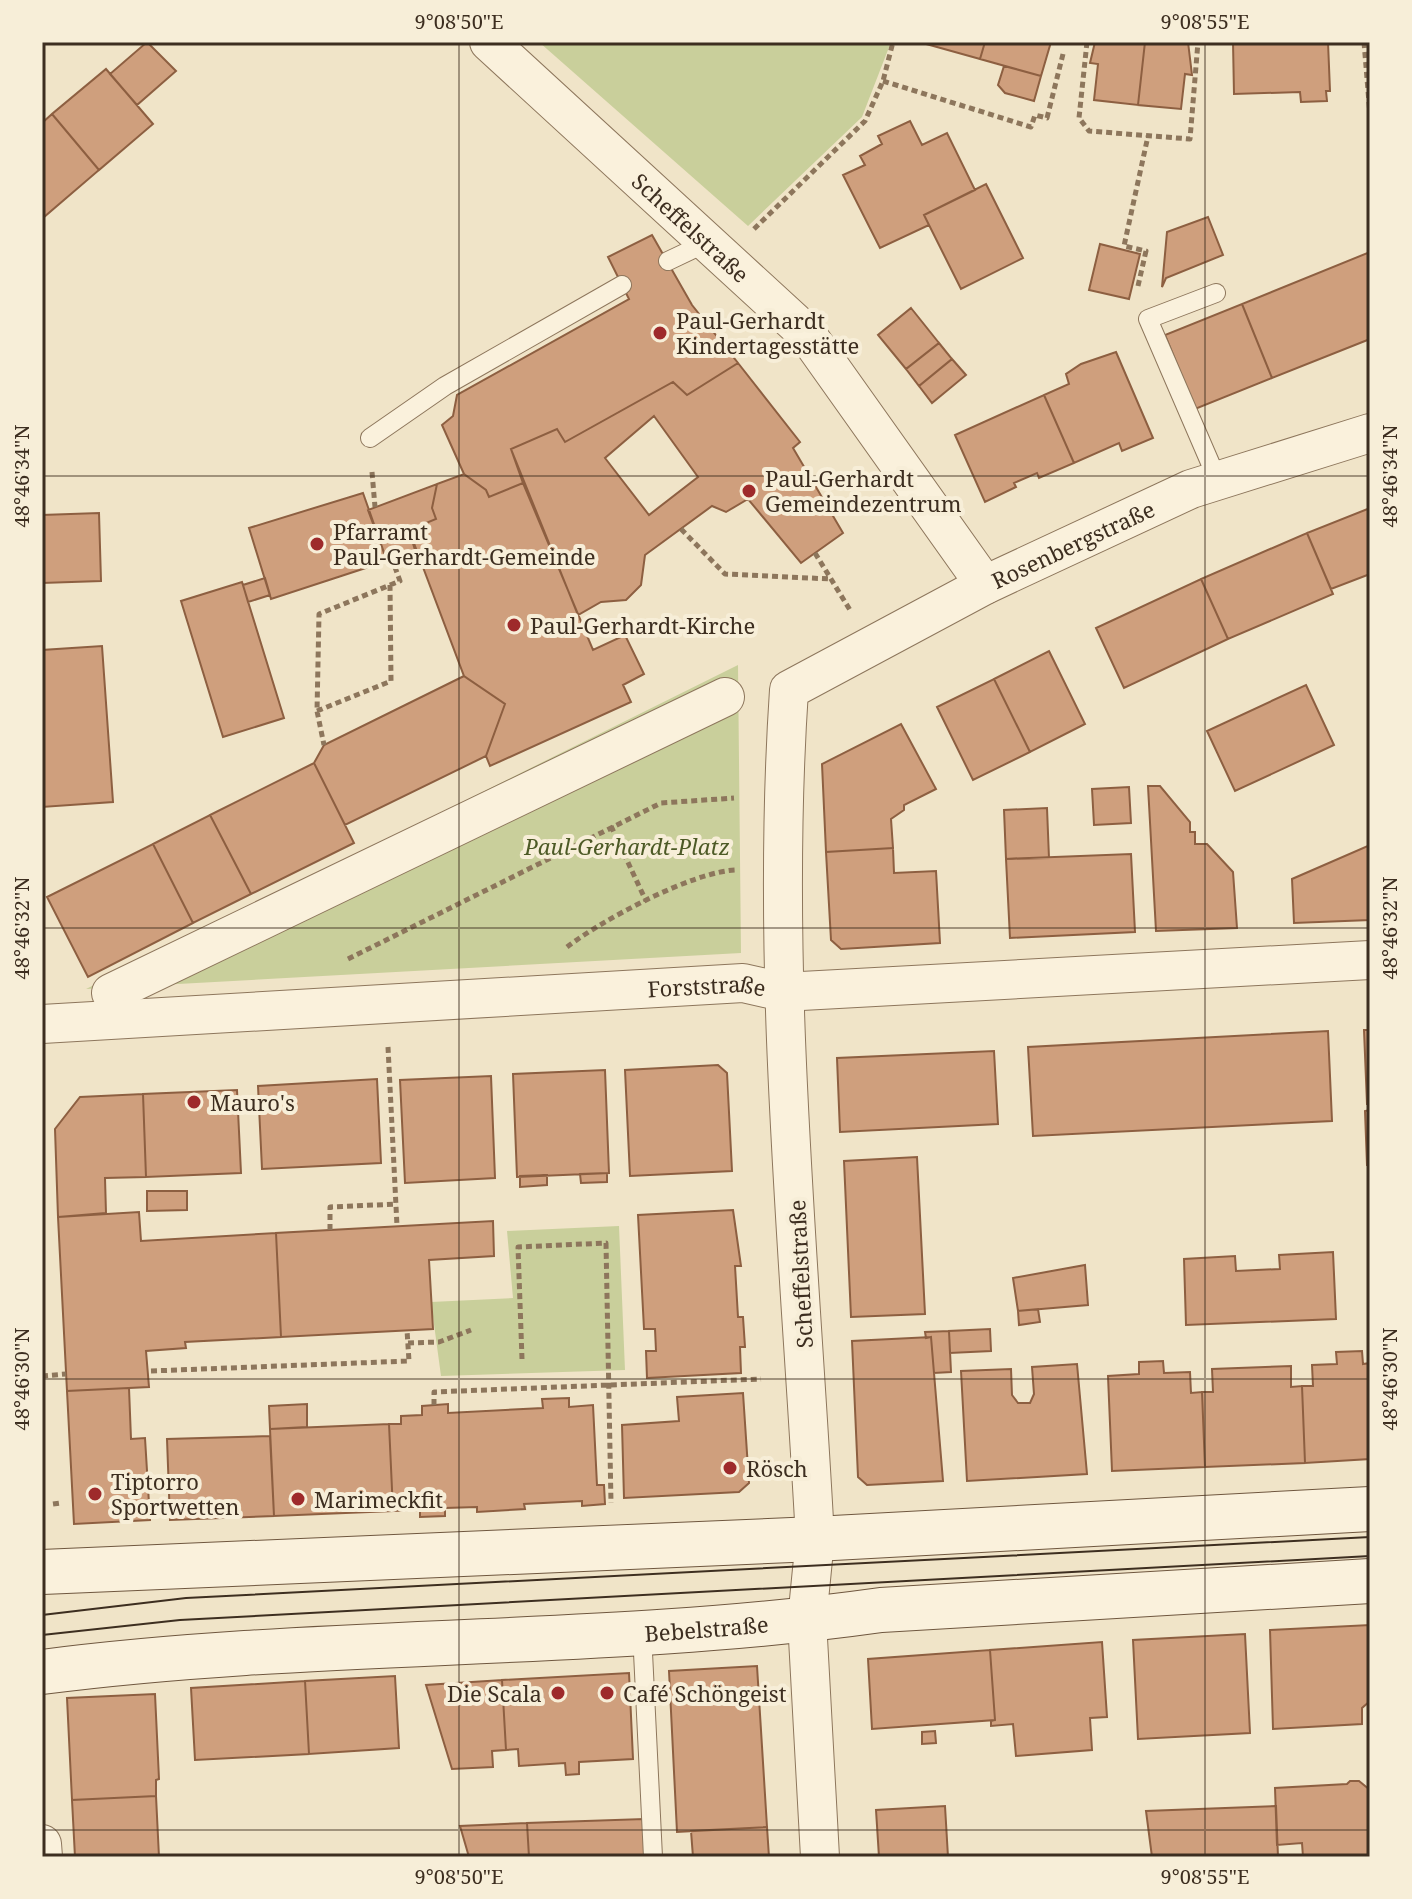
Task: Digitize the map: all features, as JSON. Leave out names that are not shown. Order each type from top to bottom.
[{"type":"street","name":"Scheffelstraße","points":[[489,42],[806,333],[985,585]]},
{"type":"street","name":"Rosenbergstraße","points":[[789,690],[985,585],[1191,489],[1370,433]]},
{"type":"street","name":"Scheffelstraße","points":[[789,690],[782,799],[783,992],[815,1539],[807,1620],[820,1857]]},
{"type":"street","points":[[111,993],[725,697]]},
{"type":"street","name":"Forststraße","points":[[42,1024],[743,983],[783,992],[1370,960]]},
{"type":"street","points":[[42,1572],[815,1539],[1370,1509]]},
{"type":"street","name":"Bebelstraße","points":[[42,1672],[132,1660],[641,1631],[807,1620],[881,1610],[1370,1581]]},
{"type":"street","points":[[42,1844],[43,1857]]},
{"type":"lane","points":[[668,261],[708,242]]},
{"type":"lane","points":[[370,438],[445,386],[622,285]]},
{"type":"lane","points":[[1216,293],[1148,319],[1218,481]]},
{"type":"lane","points":[[641,1631],[653,1857]]},
{"type":"path","points":[[750,232],[865,121],[883,81],[893,42]]},
{"type":"path","points":[[1087,42],[1079,118],[1089,131],[1190,139],[1198,42]]},
{"type":"path","points":[[1364,42],[1370,115]]},
{"type":"path","points":[[883,81],[1031,127],[1035,115],[1047,118],[1063,54]]},
{"type":"path","points":[[1138,289],[1146,251],[1124,246],[1148,136]]},
{"type":"path","points":[[681,529],[725,574],[831,579]]},
{"type":"path","points":[[815,553],[843,597]]},
{"type":"path","points":[[324,745],[317,711],[319,614],[400,581],[392,559]]},
{"type":"path","points":[[317,711],[391,681],[390,585]]},
{"type":"path","points":[[339,964],[661,803],[734,798]]},
{"type":"path","points":[[611,826],[646,901]]},
{"type":"path","points":[[573,943],[590,930],[646,901],[718,871],[735,870]]},
{"type":"path","points":[[386,1006],[397,1226]]},
{"type":"path","points":[[330,1230],[330,1207],[397,1204]]},
{"type":"path","points":[[522,1359],[518,1247],[606,1243],[612,1548]]},
{"type":"path","points":[[151,1371],[409,1361],[407,1330]]},
{"type":"path","points":[[408,1343],[439,1342],[471,1330]]},
{"type":"path","points":[[42,1376],[66,1374]]},
{"type":"path","points":[[434,1405],[434,1392],[737,1381]]},
{"type":"green space","points":[[539,42],[891,42],[862,117],[748,226]]},
{"type":"green space","name":"Paul-Gerhardt-Platz","points":[[738,665],[741,953],[86,989]]},
{"type":"green space","points":[[619,1226],[625,1370],[441,1376],[431,1302],[513,1298],[507,1231]]},
{"type":"building","points":[[147,42],[176,71],[137,105],[110,74]]},
{"type":"building","points":[[919,42],[985,42],[980,59]]},
{"type":"building","points":[[985,42],[1051,42],[1041,76],[980,59]]},
{"type":"building","points":[[1095,42],[1145,42],[1138,105],[1094,100],[1098,64],[1090,63]]},
{"type":"building","points":[[1145,42],[1188,42],[1192,75],[1185,74],[1181,109],[1138,105]]},
{"type":"building","points":[[1233,42],[1328,42],[1330,91],[1326,91],[1327,101],[1301,102],[1300,92],[1234,94]]},
{"type":"building","points":[[1004,66],[1041,76],[1034,101],[1005,93],[998,85]]},
{"type":"building","points":[[106,69],[153,124],[99,170],[52,114]]},
{"type":"building","points":[[52,114],[99,170],[44,217],[42,123]]},
{"type":"building","points":[[910,121],[922,145],[947,133],[975,190],[924,215],[929,225],[880,248],[843,175],[865,165],[860,156],[882,144],[878,136]]},
{"type":"building","points":[[986,184],[1023,258],[961,289],[924,215]]},
{"type":"building","points":[[1208,217],[1223,255],[1166,278],[1162,287],[1167,232]]},
{"type":"building","points":[[652,235],[692,305],[738,363],[687,395],[673,382],[565,442],[557,429],[511,449],[523,483],[489,497],[486,490],[464,474],[442,425],[453,416],[457,395],[629,299],[608,257]]},
{"type":"building","points":[[1100,244],[1140,254],[1129,299],[1089,290]]},
{"type":"building","points":[[1370,252],[1370,339],[1272,378],[1242,304]]},
{"type":"building","points":[[1242,304],[1272,378],[1195,409],[1165,335]]},
{"type":"building","points":[[911,308],[939,343],[906,369],[878,335]]},
{"type":"building","points":[[939,343],[952,359],[919,386],[906,369]]},
{"type":"building","points":[[1116,352],[1153,438],[1122,451],[1119,443],[1074,463],[1044,395],[1069,384],[1066,374],[1081,364]]},
{"type":"building","points":[[952,359],[966,375],[932,403],[919,386]]},
{"type":"building","name":"Paul-Gerhardt Gemeindezentrum","points":[[738,363],[800,442],[793,448],[843,533],[801,563],[748,499],[726,512],[712,506],[645,555],[641,585],[626,600],[601,602],[578,615],[511,449],[557,429],[565,442],[673,382],[687,395]],"holes":[[[654,416],[698,477],[649,515],[605,458]]]},
{"type":"building","points":[[1044,395],[1074,463],[1039,478],[1037,473],[1014,483],[1016,487],[985,502],[955,435]]},
{"type":"building","name":"Paul-Gerhardt-Kirche","points":[[464,474],[486,490],[489,497],[523,483],[593,650],[625,635],[644,674],[623,685],[631,702],[490,766],[486,756],[505,704],[464,676],[409,530],[436,519],[432,508],[437,484]]},
{"type":"building","points":[[437,484],[432,508],[436,519],[409,530],[415,550],[387,561],[368,510]]},
{"type":"building","name":"Pfarramt Paul-Gerhardt-Gemeinde","points":[[363,493],[387,561],[271,599],[249,528]]},
{"type":"building","points":[[1370,508],[1370,574],[1331,589],[1307,533]]},
{"type":"building","points":[[99,513],[101,581],[42,583],[42,515]]},
{"type":"building","points":[[1307,533],[1333,594],[1228,639],[1201,579]]},
{"type":"building","points":[[265,578],[270,595],[248,602],[243,585]]},
{"type":"building","points":[[1201,579],[1228,639],[1124,688],[1096,628]]},
{"type":"building","points":[[242,582],[284,718],[223,737],[181,601]]},
{"type":"building","points":[[102,646],[113,802],[42,807],[42,650]]},
{"type":"building","points":[[1049,651],[1085,724],[1030,752],[994,679]]},
{"type":"building","points":[[464,676],[505,704],[486,756],[345,825],[314,763],[324,745]]},
{"type":"building","points":[[994,679],[1030,752],[973,780],[937,707]]},
{"type":"building","points":[[1306,685],[1334,745],[1235,791],[1207,731]]},
{"type":"building","points":[[901,724],[936,789],[904,805],[904,810],[891,819],[893,848],[826,852],[822,764]]},
{"type":"building","points":[[314,763],[354,843],[251,894],[210,815]]},
{"type":"building","points":[[1148,786],[1160,786],[1190,822],[1190,832],[1195,832],[1195,844],[1207,844],[1233,872],[1237,928],[1156,931]]},
{"type":"building","points":[[1129,787],[1131,823],[1094,825],[1092,789]]},
{"type":"building","points":[[1047,808],[1049,858],[1006,859],[1004,810]]},
{"type":"building","points":[[210,815],[251,894],[193,923],[153,844]]},
{"type":"building","points":[[153,844],[193,923],[88,977],[47,897]]},
{"type":"building","points":[[1370,845],[1370,920],[1294,923],[1292,879]]},
{"type":"building","points":[[893,848],[894,873],[936,871],[940,943],[841,949],[831,940],[826,852]]},
{"type":"building","points":[[1131,854],[1135,932],[1010,938],[1006,859]]},
{"type":"building","points":[[1364,1030],[1370,1030],[1370,1104],[1367,1104]]},
{"type":"building","points":[[1328,1031],[1332,1121],[1033,1136],[1028,1047]]},
{"type":"building","points":[[994,1051],[998,1124],[840,1132],[837,1058]]},
{"type":"building","points":[[718,1065],[727,1073],[732,1171],[630,1176],[625,1070]]},
{"type":"building","points":[[605,1070],[609,1173],[517,1177],[513,1074]]},
{"type":"building","points":[[491,1076],[495,1178],[405,1183],[400,1080]]},
{"type":"building","points":[[377,1079],[381,1163],[262,1169],[258,1086]]},
{"type":"building","points":[[237,1090],[241,1173],[146,1177],[143,1094]]},
{"type":"building","points":[[143,1094],[146,1177],[105,1178],[106,1213],[58,1217],[55,1129],[80,1097]]},
{"type":"building","points":[[1370,1110],[1370,1165],[1367,1165],[1365,1111]]},
{"type":"building","points":[[917,1157],[925,1314],[851,1317],[844,1161]]},
{"type":"building","points":[[607,1173],[607,1182],[581,1183],[580,1174]]},
{"type":"building","points":[[547,1175],[547,1185],[520,1187],[520,1176]]},
{"type":"building","points":[[147,1191],[187,1191],[187,1210],[147,1211]]},
{"type":"building","points":[[733,1210],[741,1266],[735,1266],[738,1317],[743,1317],[745,1347],[740,1347],[741,1373],[647,1378],[646,1351],[656,1351],[655,1329],[644,1329],[638,1215]]},
{"type":"building","points":[[139,1212],[141,1241],[276,1233],[281,1337],[185,1342],[186,1348],[146,1351],[149,1387],[67,1391],[58,1217]]},
{"type":"building","points":[[493,1221],[494,1256],[429,1260],[433,1329],[281,1337],[276,1233]]},
{"type":"building","points":[[1333,1252],[1336,1319],[1186,1325],[1184,1259],[1235,1256],[1236,1271],[1280,1269],[1279,1255]]},
{"type":"building","points":[[1085,1265],[1088,1305],[1018,1311],[1013,1278]]},
{"type":"building","points":[[1038,1309],[1040,1322],[1019,1325],[1018,1311]]},
{"type":"building","points":[[990,1329],[991,1351],[950,1353],[949,1331]]},
{"type":"building","points":[[949,1331],[951,1372],[934,1373],[931,1337],[926,1338],[925,1332]]},
{"type":"building","points":[[931,1337],[943,1481],[867,1485],[858,1477],[852,1341]]},
{"type":"building","points":[[1362,1351],[1363,1364],[1370,1363],[1370,1459],[1305,1463],[1302,1386],[1313,1386],[1312,1365],[1337,1364],[1336,1352]]},
{"type":"building","points":[[1163,1361],[1164,1373],[1190,1372],[1191,1393],[1202,1392],[1205,1467],[1112,1471],[1108,1376],[1139,1374],[1139,1362]]},
{"type":"building","points":[[1077,1364],[1087,1474],[967,1481],[961,1371],[1011,1369],[1012,1395],[1018,1403],[1030,1403],[1034,1394],[1032,1367]]},
{"type":"building","points":[[1291,1366],[1291,1387],[1302,1386],[1305,1463],[1205,1467],[1202,1392],[1213,1392],[1212,1369]]},
{"type":"building","points":[[129,1388],[131,1439],[145,1438],[150,1520],[74,1524],[67,1391]]},
{"type":"building","points":[[743,1393],[749,1483],[739,1492],[624,1498],[622,1425],[679,1421],[677,1397]]},
{"type":"building","points":[[569,1398],[569,1407],[593,1405],[597,1485],[604,1485],[605,1504],[582,1506],[582,1501],[524,1504],[525,1509],[477,1512],[477,1507],[445,1508],[445,1516],[420,1517],[420,1510],[393,1511],[389,1424],[401,1424],[401,1416],[422,1415],[422,1406],[448,1404],[448,1413],[543,1408],[542,1399]]},
{"type":"building","points":[[307,1404],[307,1427],[270,1429],[269,1406]]},
{"type":"building","points":[[389,1424],[393,1511],[274,1516],[270,1429]]},
{"type":"building","points":[[270,1436],[274,1516],[170,1520],[167,1439]]},
{"type":"building","points":[[1370,1625],[1370,1701],[1362,1708],[1362,1724],[1273,1729],[1270,1630]]},
{"type":"building","points":[[1245,1634],[1250,1733],[1138,1739],[1133,1640]]},
{"type":"building","points":[[1102,1642],[1107,1717],[1090,1718],[1092,1750],[1016,1756],[1013,1724],[991,1726],[991,1721],[995,1720],[990,1650]]},
{"type":"building","points":[[990,1650],[995,1720],[872,1729],[868,1659]]},
{"type":"building","points":[[757,1666],[767,1827],[677,1832],[669,1671]]},
{"type":"building","points":[[629,1673],[633,1759],[579,1762],[579,1774],[566,1775],[565,1763],[519,1766],[518,1749],[506,1750],[502,1680]]},
{"type":"building","points":[[395,1676],[399,1748],[309,1754],[305,1681]]},
{"type":"building","points":[[502,1680],[506,1750],[492,1751],[493,1767],[452,1769],[426,1685]]},
{"type":"building","points":[[305,1681],[309,1754],[195,1760],[191,1688]]},
{"type":"building","points":[[155,1694],[159,1779],[156,1780],[156,1796],[72,1800],[67,1698]]},
{"type":"building","points":[[935,1731],[936,1743],[922,1744],[922,1732]]},
{"type":"building","points":[[1359,1781],[1370,1790],[1370,1857],[1303,1857],[1302,1843],[1277,1845],[1275,1788],[1347,1784]]},
{"type":"building","points":[[156,1796],[159,1857],[75,1857],[72,1800]]},
{"type":"building","points":[[945,1806],[948,1857],[879,1857],[876,1810]]},
{"type":"building","points":[[1276,1806],[1278,1857],[1152,1857],[1146,1811]]},
{"type":"building","points":[[644,1819],[645,1857],[529,1857],[527,1823]]},
{"type":"building","points":[[527,1823],[529,1857],[469,1857],[460,1826]]},
{"type":"building","points":[[767,1827],[769,1857],[693,1857],[691,1831]]},
{"type":"tram line","points":[[42,1615],[186,1598],[1370,1537]]},
{"type":"tram line","points":[[42,1635],[180,1620],[1370,1556]]},
{"type":"place","name":"Paul-Gerhardt Kindertagesstätte","points":[[660,333]]},
{"type":"place","name":"Paul-Gerhardt Gemeindezentrum","points":[[749,491]]},
{"type":"place","name":"Pfarramt Paul-Gerhardt-Gemeinde","points":[[317,544]]},
{"type":"place","name":"Paul-Gerhardt-Kirche","points":[[514,625]]},
{"type":"place","name":"Mauro's","points":[[194,1102]]},
{"type":"place","name":"Rösch","points":[[730,1468]]},
{"type":"place","name":"Tiptorro Sportwetten","points":[[95,1494]]},
{"type":"place","name":"Marimeckfit","points":[[298,1499]]},
{"type":"place","name":"Die Scala","points":[[558,1693]]},
{"type":"place","name":"Café Schöngeist","points":[[607,1693]]}]
